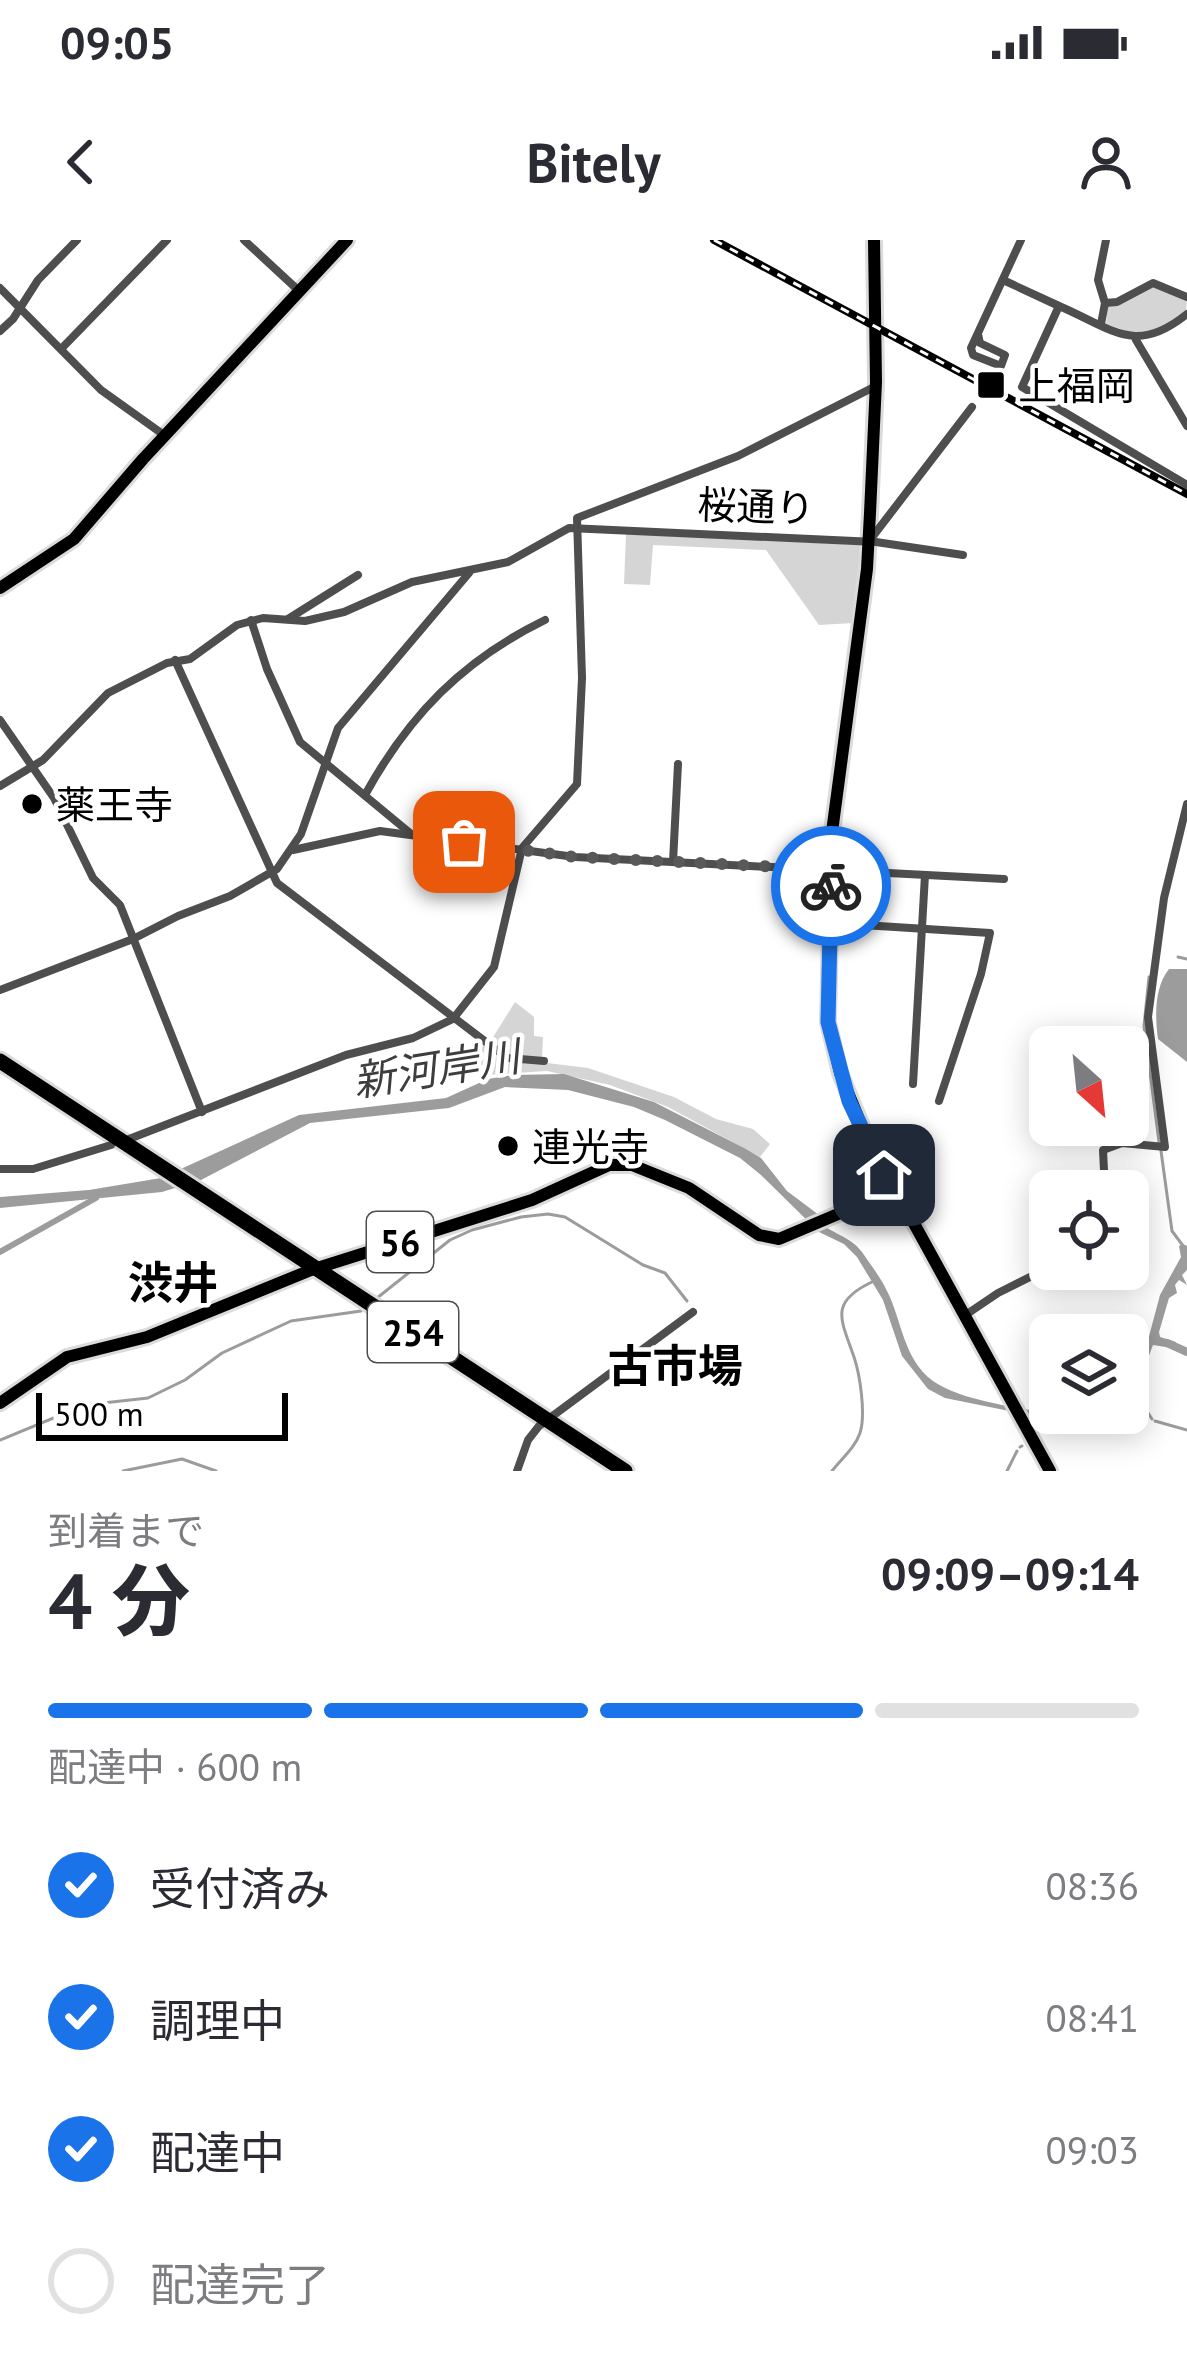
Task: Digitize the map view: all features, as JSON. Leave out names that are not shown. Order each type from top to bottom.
[{"type":"highway","name":"254","points":[[0,1063],[159,1167]]},
{"type":"highway","name":"254","points":[[0,1063],[622,1471]]},
{"type":"main road","points":[[0,588],[64,548],[347,240]]},
{"type":"main road","points":[[874,240],[876,387],[868,542],[839,770],[826,1008],[849,1101],[1050,1471]]},
{"type":"main road","name":"56","points":[[0,1402],[68,1357],[147,1337],[314,1269],[532,1200],[617,1163],[694,1191],[764,1237],[782,1238],[862,1203],[886,1173]]},
{"type":"street","points":[[0,331],[38,280],[77,240]]},
{"type":"street","points":[[62,348],[166,240]]},
{"type":"street","points":[[244,240],[299,291]]},
{"type":"street","points":[[976,341],[1022,240]]},
{"type":"street","points":[[1100,324],[1105,303],[1098,280],[1106,240]]},
{"type":"street","points":[[1003,280],[1136,338],[1185,320]]},
{"type":"street","points":[[1105,303],[1117,302],[1153,283],[1187,297]]},
{"type":"street","points":[[0,289],[101,390],[165,436]]},
{"type":"street","points":[[1059,306],[1023,390],[1187,485]]},
{"type":"street","points":[[1136,338],[1187,426]]},
{"type":"street","points":[[129,1138],[346,1055],[411,1039],[452,1019],[494,967],[521,849],[577,784],[582,678],[578,517],[738,456],[876,387]]},
{"type":"street","points":[[868,542],[972,407]]},
{"type":"street","points":[[0,990],[134,939],[272,873],[293,850],[334,736],[352,707],[469,573],[508,562],[560,531],[578,528]]},
{"type":"street","name":"桜通り","points":[[578,528],[868,542],[963,555]]},
{"type":"street","points":[[0,786],[33,767],[100,699],[140,675],[190,658],[229,629],[251,620],[316,620],[412,582],[469,573]]},
{"type":"street","points":[[286,620],[358,575]]},
{"type":"street","points":[[251,620],[300,742],[412,835]]},
{"type":"street","points":[[365,795],[432,699],[497,643],[545,620]]},
{"type":"street","points":[[175,660],[278,883],[507,1058],[544,1060]]},
{"type":"street","points":[[0,720],[70,825],[93,878],[120,905],[202,1112]]},
{"type":"street","points":[[673,862],[678,764]]},
{"type":"street","points":[[1104,1170],[1103,1150],[1122,1143],[1165,1147],[1148,1017],[1164,898],[1187,803]]},
{"type":"street","points":[[293,850],[380,831],[575,857],[1004,879]]},
{"type":"street","points":[[913,1084],[925,875]]},
{"type":"street","points":[[830,923],[990,933],[939,1101]]},
{"type":"street","points":[[0,1169],[33,1168],[111,1145]]},
{"type":"street","points":[[964,1316],[1029,1278]]},
{"type":"street","points":[[518,1471],[528,1440],[546,1421],[693,1312]]},
{"type":"shaded area","points":[[1150,285],[1187,298],[1186,311],[1148,332],[1106,324],[1108,305]]},
{"type":"shaded area","points":[[626,534],[861,545],[853,623],[819,625],[766,550],[653,545],[650,585],[624,584]]},
{"type":"shaded area","points":[[1169,969],[1187,969],[1187,1062],[1158,1039],[1158,993]]},
{"type":"shaded area","points":[[515,1002],[534,1017],[534,1036],[543,1037],[542,1058],[507,1056],[490,1042]]},
{"type":"shaded area","points":[[484,1044],[497,1057],[588,1068],[674,1097],[716,1119],[753,1129],[770,1144],[760,1157],[668,1107],[610,1085],[547,1071],[486,1075],[472,1062]]},
{"type":"shaded area","points":[[564,1074],[654,1102],[761,1158],[787,1191],[819,1215],[818,1220],[862,1252],[887,1291],[904,1339],[923,1372],[953,1391],[1029,1410],[1029,1415],[945,1398],[928,1389],[902,1356],[883,1300],[857,1257],[844,1244],[819,1232],[740,1158],[634,1107],[568,1090],[505,1087],[449,1108],[310,1123],[201,1180],[162,1192],[0,1208],[0,1197],[161,1178],[299,1115],[446,1098],[488,1079]]},
{"type":"shaded area","points":[[1179,1246],[1187,1246],[1187,1270],[1182,1275],[1187,1285],[1179,1280],[1175,1285],[1177,1293],[1169,1298],[1159,1332],[1160,1337],[1176,1342],[1172,1348],[1153,1345],[1149,1356],[1160,1295],[1181,1257]]},
{"type":"waterway","points":[[1178,957],[1187,959]]},
{"type":"waterway","points":[[1149,977],[1144,1026],[1159,1142]]},
{"type":"waterway","points":[[1161,1151],[1172,1231],[1187,1251]]},
{"type":"waterway","points":[[0,1252],[96,1198]]},
{"type":"waterway","points":[[377,1298],[450,1240],[472,1230],[548,1214],[565,1217],[643,1265],[665,1273],[687,1301]]},
{"type":"waterway","points":[[832,1471],[858,1438],[862,1425],[862,1395],[842,1313],[850,1296],[874,1281]]},
{"type":"waterway","points":[[0,1440],[85,1405],[148,1398],[185,1380],[222,1353],[291,1321],[361,1311]]},
{"type":"waterway","points":[[1167,1343],[1187,1352]]},
{"type":"waterway","points":[[1149,1414],[1152,1419]]},
{"type":"waterway","points":[[1155,1421],[1187,1430]]},
{"type":"waterway","points":[[1007,1471],[1017,1451]]},
{"type":"waterway","points":[[123,1471],[182,1459],[216,1471]]},
{"type":"railway","points":[[714,240],[1187,494]]},
{"type":"way so far","points":[[464,842],[575,857],[824,869],[831,870],[831,886]]},
{"type":"place","name":"上福岡","points":[[991,385]]},
{"type":"place","name":"薬王寺","points":[[32,804]]},
{"type":"place","name":"連光寺","points":[[508,1146]]},
{"type":"district","name":"渋井","points":[[173,1282]]},
{"type":"district","name":"古市場","points":[[675,1365]]},
{"type":"route","points":[[831,886],[828,1022],[849,1101],[884,1175]]},
{"type":"water label","name":"新河岸川","points":[[436,1068]]}]
